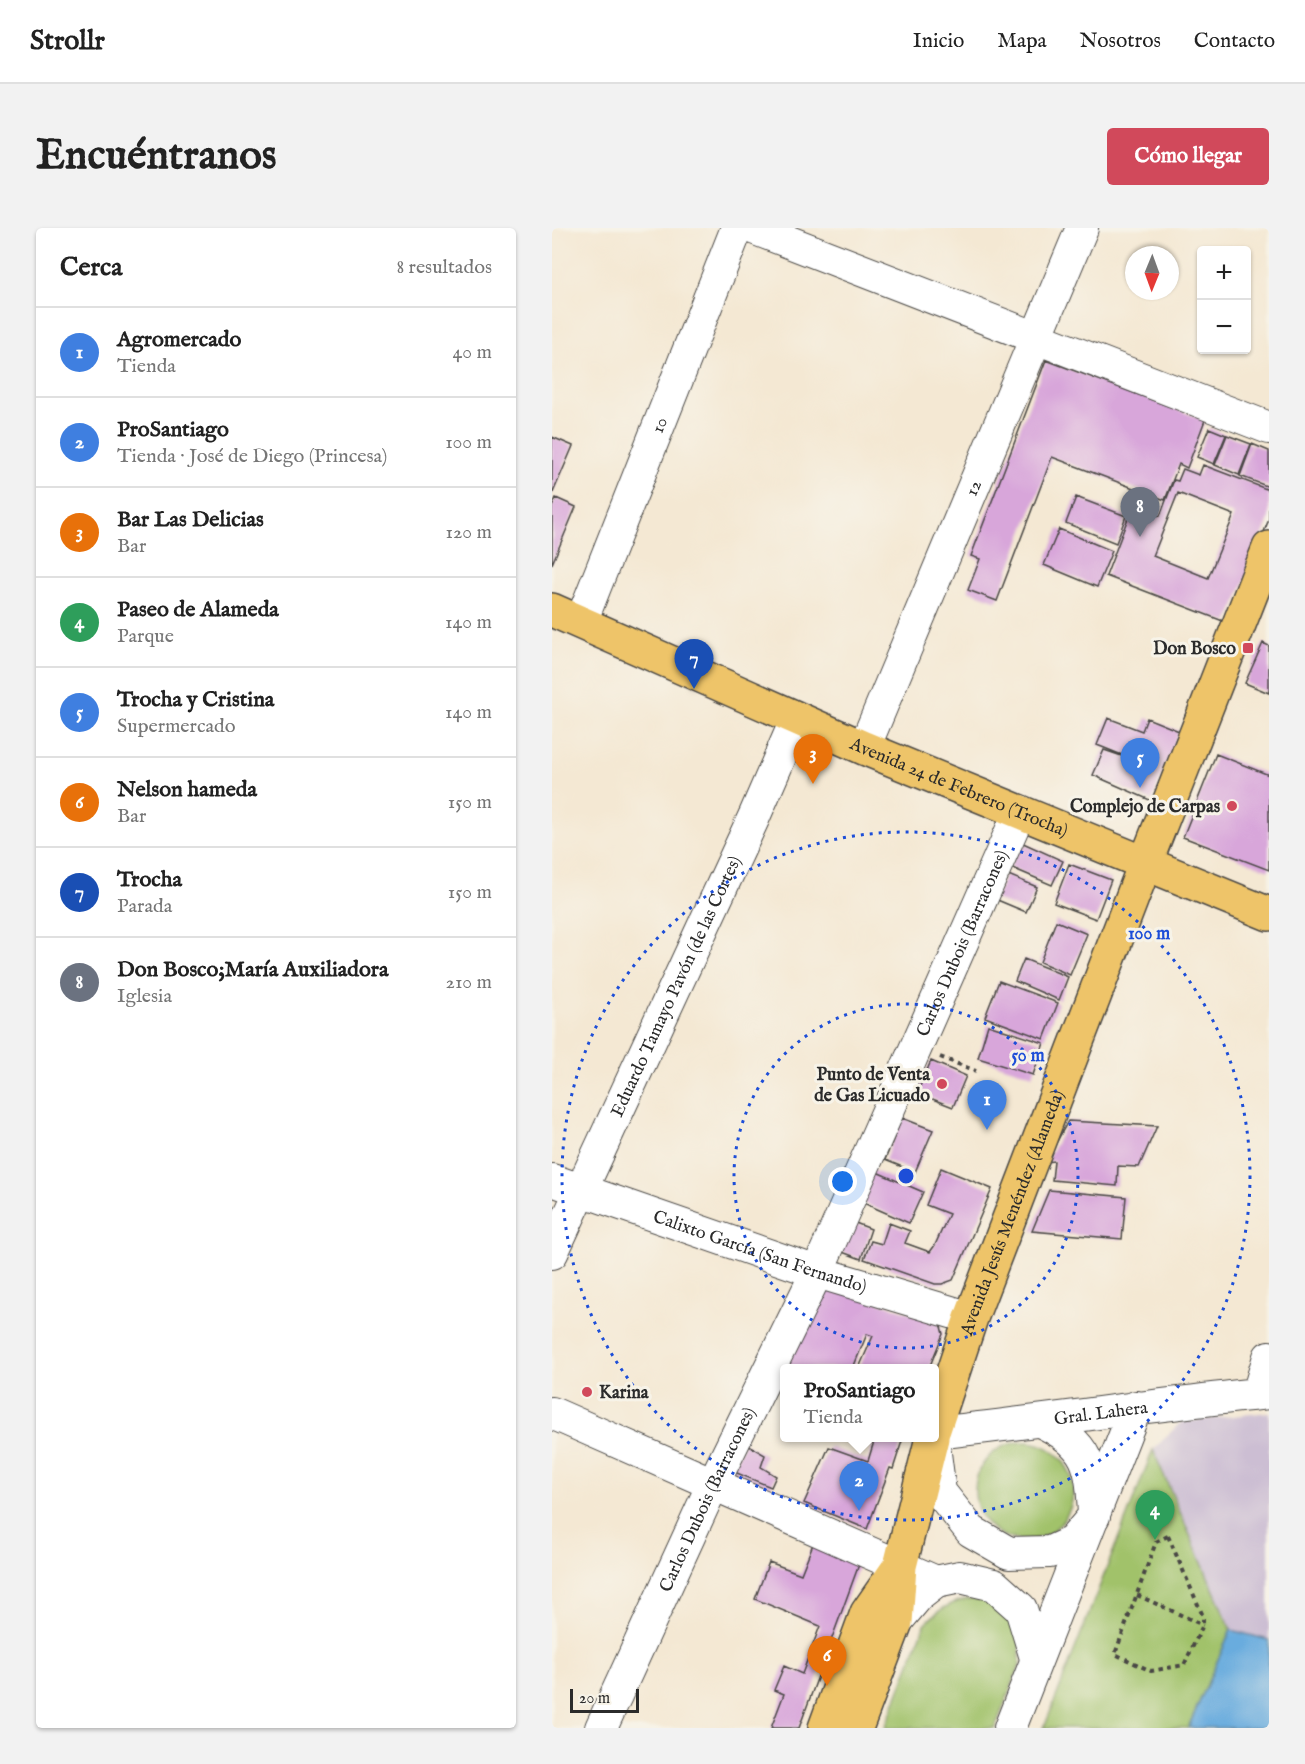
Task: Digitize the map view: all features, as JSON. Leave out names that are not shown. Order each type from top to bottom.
[{"type":"main road","name":"Avenida Jesús Menéndez (Alameda)","points":[[939,1416],[971,1318],[1269,548]]},
{"type":"main road","name":"Avenida 24 de Febrero (Trocha)","points":[[566,616],[864,748],[1269,914]]},
{"type":"main road","name":"Avenida Jesús Menéndez (Alameda)","points":[[856,1728],[896,1622],[900,1566],[931,1442]]},
{"type":"main road","name":"Avenida Jesús Menéndez (Alameda)","points":[[825,1728],[867,1613],[900,1566]]},
{"type":"street","name":"10","points":[[566,616],[737,228]]},
{"type":"street","points":[[753,228],[1269,428]]},
{"type":"street","name":"12","points":[[864,748],[1082,228]]},
{"type":"street","name":"Eduardo Tamayo Pavón (de las Cortes)","points":[[552,1253],[798,718]]},
{"type":"street","name":"Carlos Dubois (Barracones)","points":[[601,1728],[713,1484],[817,1272],[1020,811]]},
{"type":"street","name":"Calixto García (San Fernando)","points":[[552,1180],[817,1272],[971,1318]]},
{"type":"street","points":[[1263,1393],[1269,1357]]},
{"type":"street","name":"Gral. Lahera","points":[[939,1433],[1263,1393]]},
{"type":"street","name":"Avenida Jesús Menéndez (Alameda)","points":[[1010,1728],[1136,1407]]},
{"type":"street","points":[[552,1413],[936,1582],[960,1577],[994,1585],[1021,1609],[1036,1658]]},
{"type":"street","name":"Avenida Jesús Menéndez (Alameda)","points":[[934,1442],[940,1492],[971,1531],[1009,1553],[1050,1551],[1072,1542],[1094,1516],[1092,1475],[1083,1452],[1058,1430],[1040,1421]]},
{"type":"street","name":"Avenida Jesús Menéndez (Alameda)","points":[[896,1622],[918,1596],[936,1582]]},
{"type":"path","points":[[916,1047],[976,1071]]},
{"type":"path","points":[[1168,1536],[1203,1616],[1203,1625],[1184,1665],[1151,1671],[1115,1654],[1156,1542],[1168,1536]]},
{"type":"path","points":[[1137,1595],[1203,1625]]},
{"type":"shaded area","points":[[1269,1412],[1269,1640],[1231,1630],[1153,1450],[1181,1422]]},
{"type":"green space","points":[[1024,1442],[1043,1446],[1058,1457],[1069,1472],[1073,1491],[1069,1510],[1058,1525],[1043,1536],[1024,1540],[1005,1536],[990,1525],[979,1510],[975,1491],[979,1472],[990,1457],[1005,1446]]},
{"type":"green space","points":[[1153,1450],[1231,1630],[1188,1728],[1044,1728]]},
{"type":"green space","points":[[967,1599],[984,1600],[999,1607],[1020,1633],[1020,1665],[995,1728],[885,1728],[925,1624],[944,1608]]},
{"type":"water","points":[[1231,1630],[1269,1640],[1269,1728],[1188,1728]]},
{"type":"building","points":[[1046,360],[1205,420],[1187,468],[1179,464],[1165,500],[1052,457],[997,601],[968,590],[980,559],[971,556]]},
{"type":"building","points":[[1209,428],[1226,435],[1214,464],[1197,457]]},
{"type":"building","points":[[1227,435],[1251,444],[1239,475],[1215,465]]},
{"type":"building","points":[[552,437],[573,446],[552,495]]},
{"type":"building","points":[[1252,444],[1269,451],[1269,487],[1240,476]]},
{"type":"building","points":[[1203,465],[1269,490],[1269,519],[1228,623],[1106,576],[1133,505],[1160,516],[1174,480],[1178,481],[1183,469],[1199,475]],"holes":[[[1178,493],[1234,515],[1208,578],[1153,556]]]},
{"type":"building","points":[[1076,497],[1126,516],[1116,543],[1066,523]]},
{"type":"building","points":[[556,498],[576,507],[552,564],[552,507]]},
{"type":"building","points":[[1059,529],[1112,551],[1097,587],[1044,565]]},
{"type":"building","points":[[1263,643],[1269,646],[1269,693],[1245,683]]},
{"type":"building","points":[[1108,718],[1142,731],[1147,718],[1179,731],[1152,801],[1093,775],[1104,750],[1142,763],[1097,745]]},
{"type":"building","name":"Complejo de Carpas","points":[[1216,754],[1269,775],[1269,870],[1183,837]]},
{"type":"building","points":[[1021,842],[1063,861],[1052,885],[1010,867]]},
{"type":"building","points":[[1069,864],[1111,880],[1096,919],[1054,903]]},
{"type":"building","points":[[1006,874],[1037,887],[1026,912],[995,899]]},
{"type":"building","points":[[1056,921],[1087,934],[1070,975],[1040,962]]},
{"type":"building","points":[[1024,959],[1068,977],[1059,1000],[1015,981]]},
{"type":"building","points":[[999,981],[1058,1003],[1044,1039],[985,1017]]},
{"type":"building","points":[[988,1025],[1044,1043],[1033,1075],[978,1058]]},
{"type":"building","name":"Punto de Venta de Gas Licuado","points":[[931,1061],[966,1076],[953,1107],[917,1093]]},
{"type":"building","points":[[902,1118],[933,1130],[915,1172],[885,1160]]},
{"type":"building","points":[[1068,1121],[1157,1126],[1139,1167],[1118,1166],[1117,1186],[1052,1180],[1054,1161],[1046,1162]]},
{"type":"building","points":[[941,1168],[992,1189],[953,1280],[935,1284],[864,1259],[871,1241],[882,1244],[889,1223],[910,1231],[905,1243],[930,1252],[949,1214],[926,1205]]},
{"type":"building","points":[[872,1170],[923,1192],[909,1223],[859,1201]]},
{"type":"building","points":[[1049,1190],[1126,1197],[1122,1239],[1032,1231]]},
{"type":"building","points":[[845,1219],[871,1229],[861,1259],[834,1249]]},
{"type":"building","points":[[821,1282],[940,1323],[943,1334],[931,1364],[861,1364],[873,1336],[867,1334],[855,1364],[788,1364]]},
{"type":"building","points":[[874,1442],[902,1442],[893,1469],[890,1468],[867,1529],[804,1503],[829,1447],[868,1461]]},
{"type":"building","points":[[744,1443],[765,1455],[761,1467],[776,1476],[771,1487],[732,1471]]},
{"type":"building","points":[[815,1539],[861,1559],[799,1728],[771,1728],[784,1694],[774,1690],[784,1666],[802,1674],[820,1626],[755,1599],[769,1562],[801,1574]]},
{"type":"place","name":"Don Bosco;María Auxiliadora","points":[[1140,537]]},
{"type":"place","name":"Don Bosco","points":[[1248,648]]},
{"type":"place","name":"Trocha","points":[[694,689]]},
{"type":"place","name":"Bar Las Delicias","points":[[813,784]]},
{"type":"place","name":"Trocha y Cristina","points":[[1140,788]]},
{"type":"place","name":"Complejo de Carpas","points":[[1232,806]]},
{"type":"place","name":"Punto de Venta de Gas Licuado","points":[[942,1084]]},
{"type":"place","name":"Agromercado","points":[[987,1130]]},
{"type":"place","name":"Karina","points":[[587,1392]]},
{"type":"place","name":"ProSantiago","points":[[859,1511]]},
{"type":"place","name":"Paseo de Alameda","points":[[1155,1540]]},
{"type":"place","name":"Nelson hameda","points":[[827,1686]]}]
